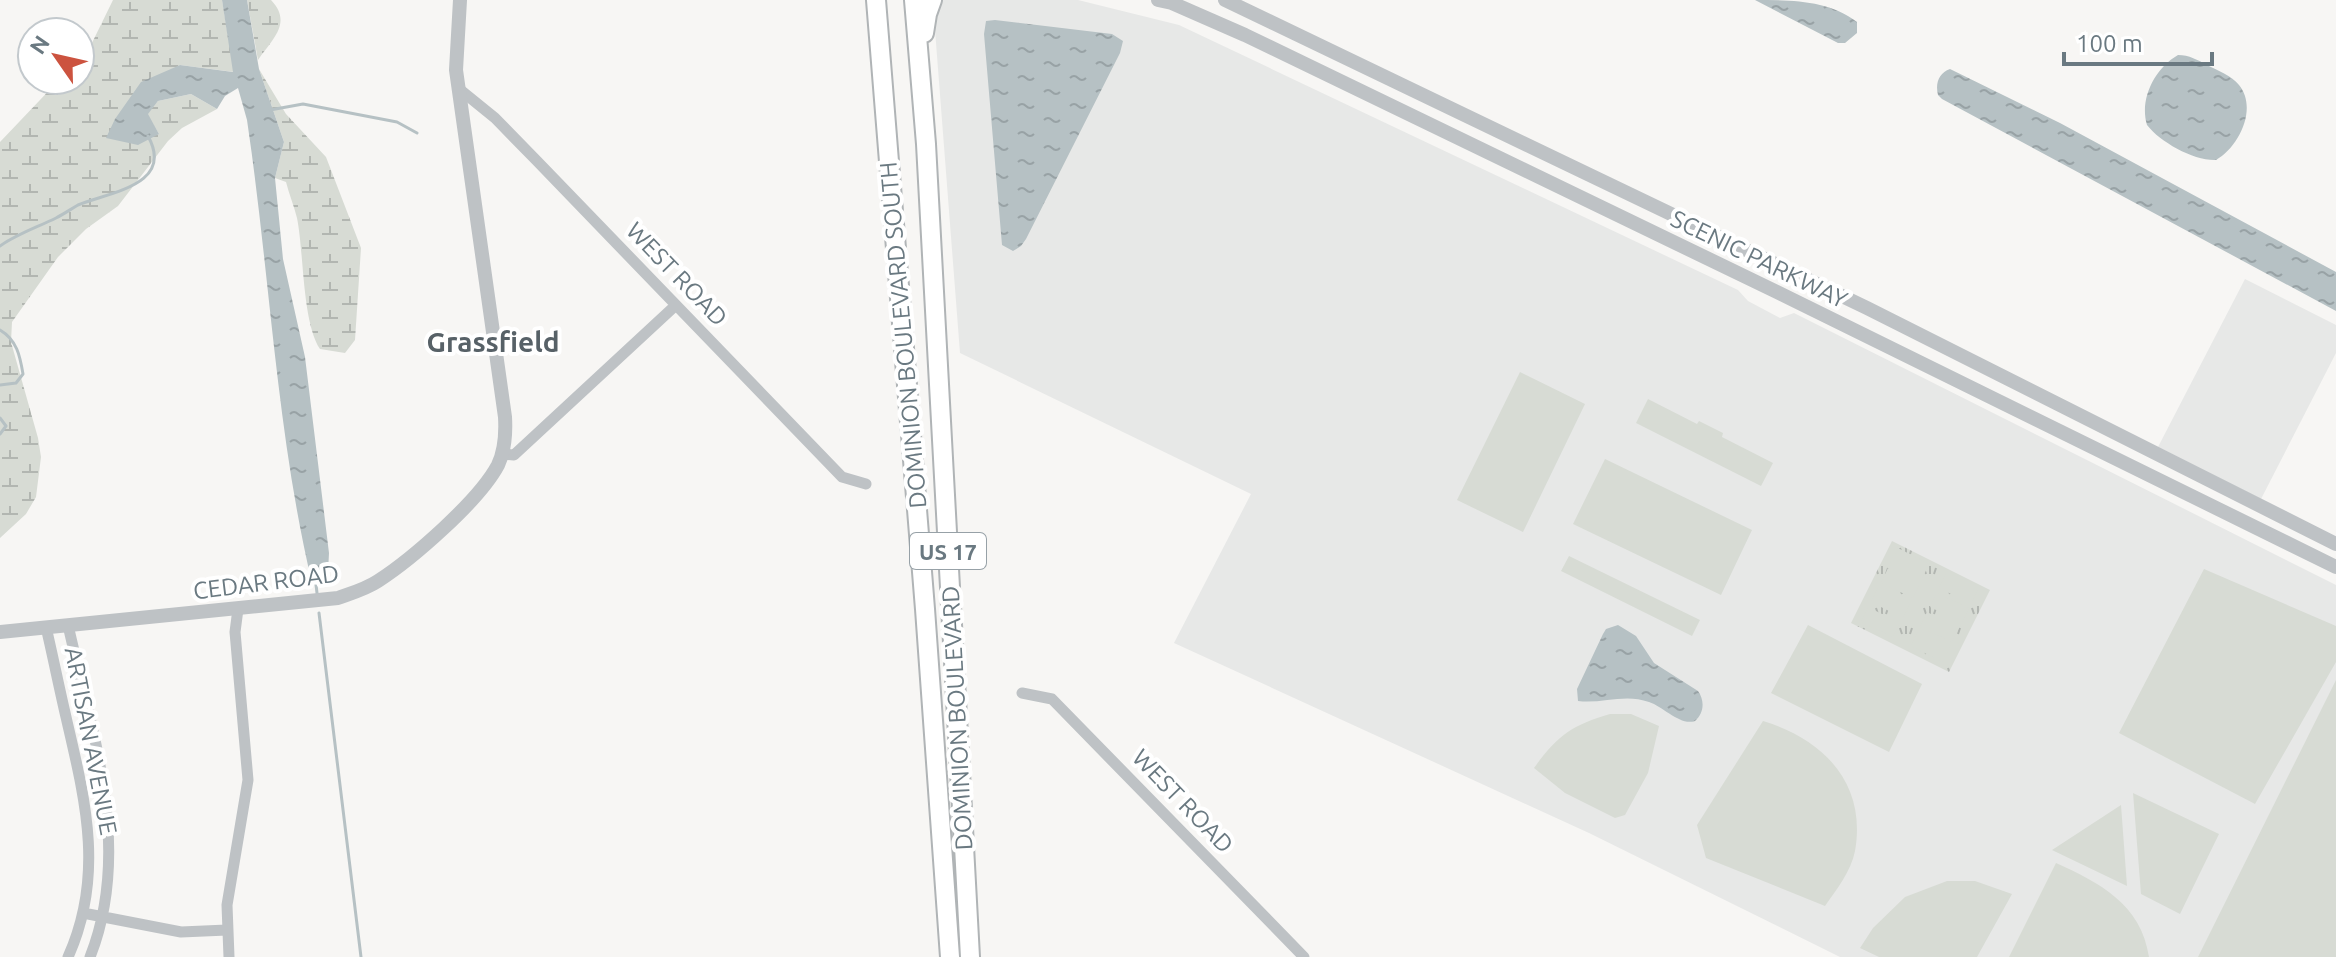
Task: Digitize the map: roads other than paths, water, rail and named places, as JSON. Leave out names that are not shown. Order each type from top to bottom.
[{"type":"highway","name":"DOMINION BOULEVARD SOUTH","points":[[876,0],[950,957]]},
{"type":"highway","name":"DOMINION BOULEVARD SOUTH","points":[[914,0],[926,144]]},
{"type":"highway","points":[[923,111],[929,78],[924,32],[932,0]]},
{"type":"highway","name":"DOMINION BOULEVARD","points":[[926,144],[970,957]]},
{"type":"highway","points":[[906,363],[938,362]]},
{"type":"street","points":[[460,0],[456,59],[458,88],[500,363],[506,432],[503,454],[514,455],[676,305]]},
{"type":"street","points":[[456,59],[469,0]]},
{"type":"street","name":"SCENIC PARKWAY","points":[[1158,0],[1172,3],[1245,35],[1584,198],[2336,567]]},
{"type":"street","name":"SCENIC PARKWAY","points":[[1225,0],[1867,308],[2336,544]]},
{"type":"street","name":"WEST ROAD","points":[[458,88],[495,118],[842,477],[866,484]]},
{"type":"street","name":"CEDAR ROAD","points":[[0,632],[324,601],[358,591],[378,581],[455,516],[489,479],[503,454]]},
{"type":"street","points":[[229,957],[227,930],[232,865],[248,780],[235,632],[238,609]]},
{"type":"street","name":"ARTISAN AVENUE","points":[[68,625],[109,815],[109,879],[90,957]]},
{"type":"street","name":"ARTISAN AVENUE","points":[[46,627],[88,816],[89,873],[83,913],[68,957]]},
{"type":"street","name":"WEST ROAD","points":[[1022,693],[1052,699],[1304,957]]},
{"type":"street","points":[[83,913],[181,932],[227,930]]},
{"type":"water","points":[[222,0],[247,0],[259,69],[284,142],[275,178],[283,259],[305,357],[329,553],[328,572],[312,583],[290,468],[255,178],[247,120],[238,88],[225,96],[217,109],[191,94],[158,101],[148,114],[159,134],[138,145],[106,138],[115,119],[141,82],[180,65],[233,72]]},
{"type":"water","points":[[1755,0],[1822,5],[1857,22],[1857,33],[1845,43],[1838,43]]},
{"type":"water","points":[[986,21],[1112,34],[1123,41],[1120,53],[1026,239],[1013,251],[1002,245],[984,34]]},
{"type":"water","points":[[2178,55],[2193,58],[2228,76],[2244,94],[2247,105],[2243,126],[2232,146],[2216,160],[2178,149],[2147,125],[2145,105],[2151,85],[2162,68]]},
{"type":"water","points":[[1950,69],[2060,123],[2336,272],[2336,311],[1942,99],[1937,91],[1938,83],[1943,73]]},
{"type":"water","points":[[1618,625],[1636,636],[1654,663],[1698,691],[1702,707],[1695,721],[1684,721],[1640,699],[1578,701],[1577,689],[1603,634],[1606,629]]},
{"type":"waterway","points":[[270,110],[303,104],[397,122],[417,133]]},
{"type":"waterway","points":[[0,246],[78,205],[121,190],[146,176],[153,166],[154,152],[148,136]]},
{"type":"waterway","points":[[0,330],[14,344],[23,374],[16,383],[0,385]]},
{"type":"waterway","points":[[0,418],[6,426],[0,434]]},
{"type":"waterway","points":[[315,576],[317,593]]},
{"type":"waterway","points":[[319,613],[361,957]]},
{"type":"district","name":"Grassfield","points":[[493,341]]}]
